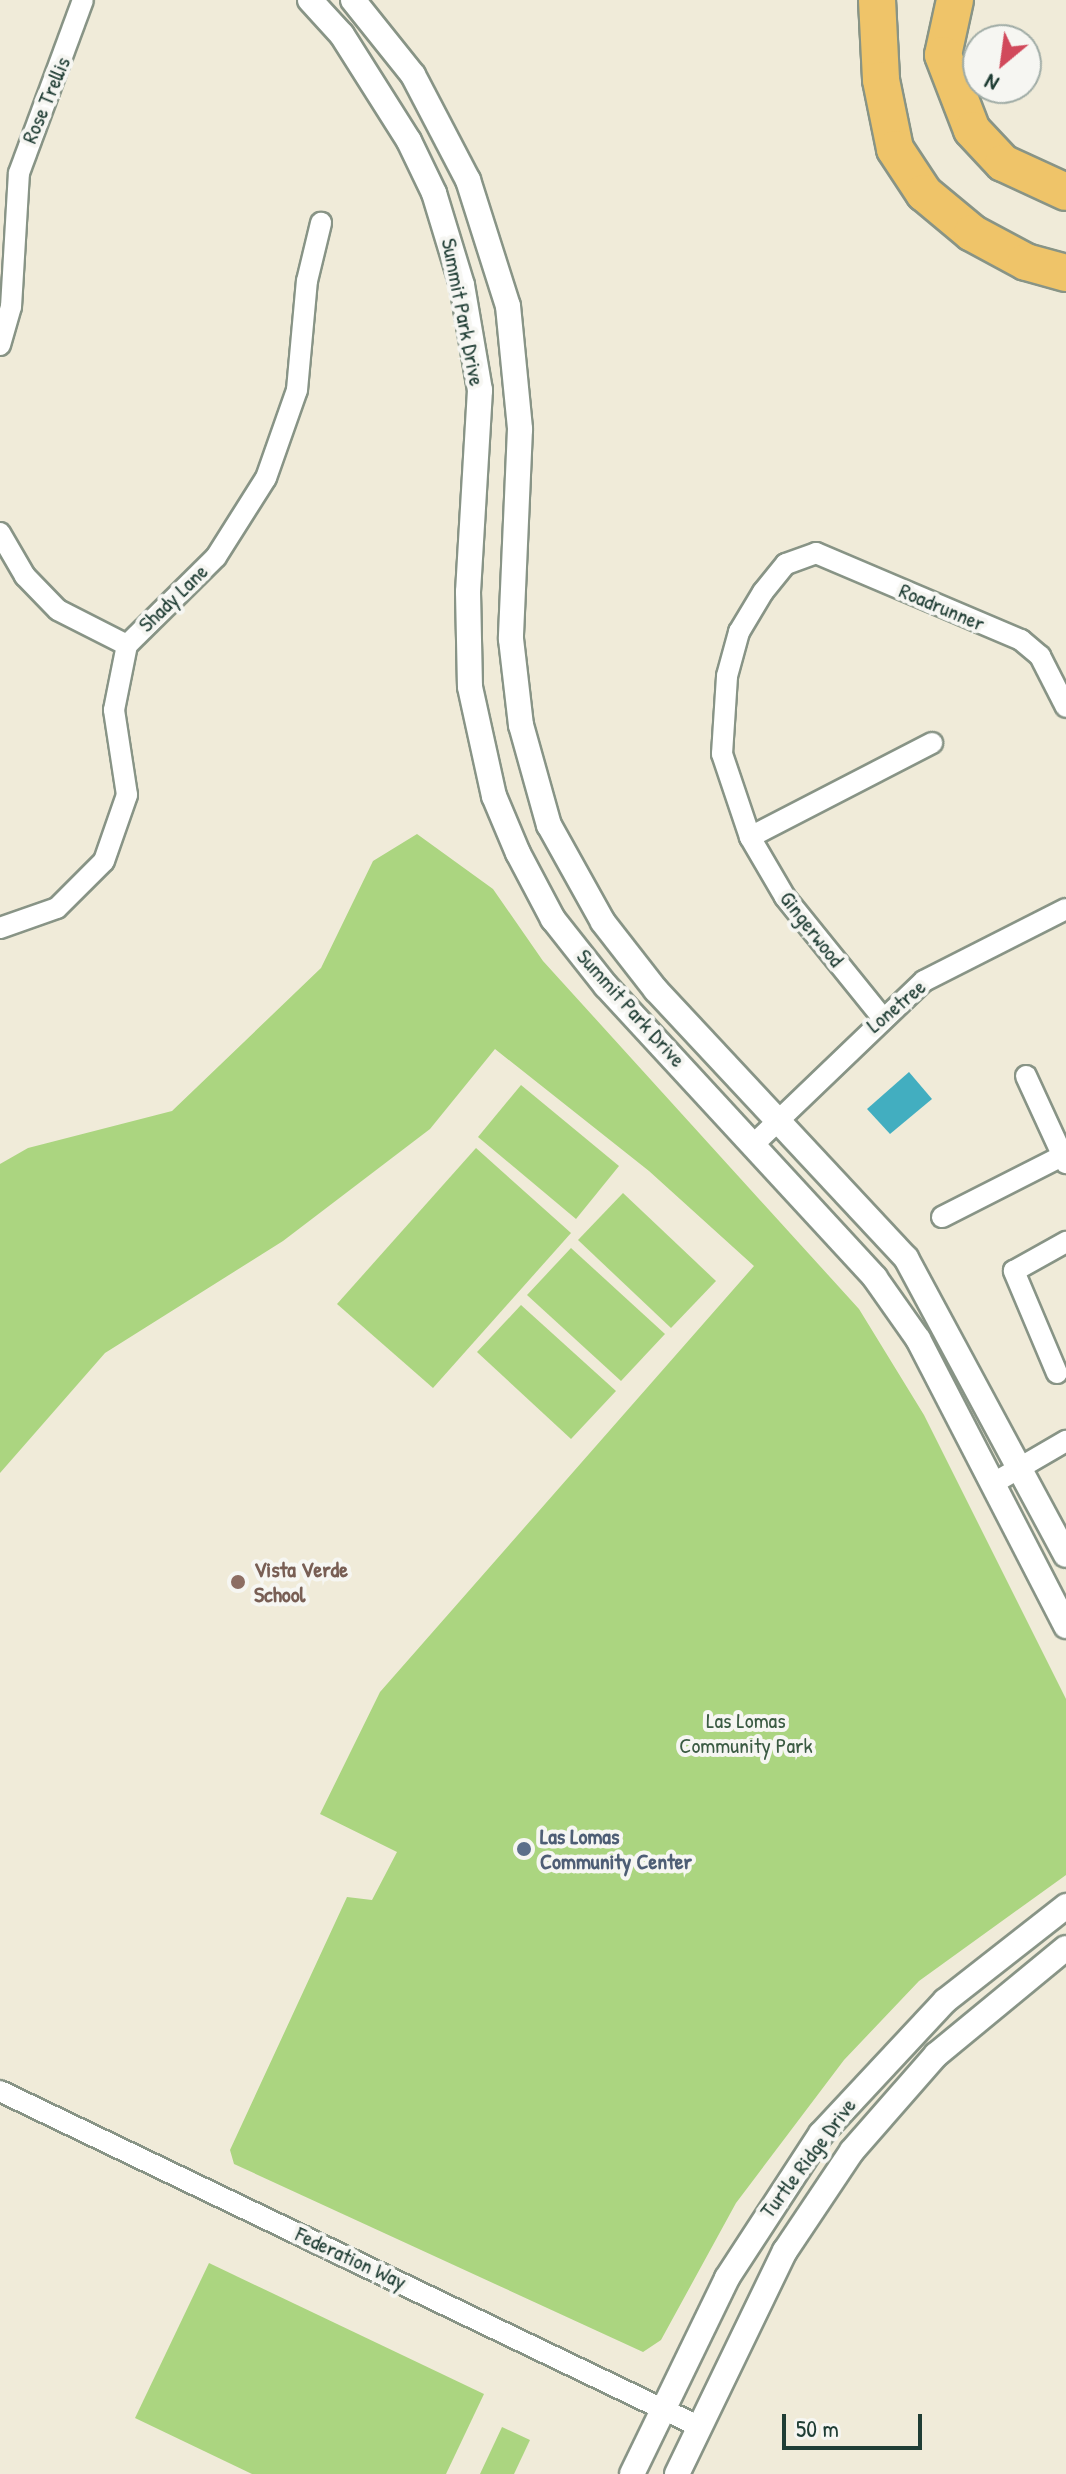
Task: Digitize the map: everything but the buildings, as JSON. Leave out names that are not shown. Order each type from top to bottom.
[{"type":"highway","points":[[877,0],[881,80],[895,149],[924,193],[972,233],[1026,262],[1066,273]]},
{"type":"highway","points":[[955,0],[943,55],[966,119],[1003,163],[1066,192]]},
{"type":"street","name":"Rose Trellis","points":[[0,345],[11,307],[19,173],[83,0]]},
{"type":"street","name":"Summit Park Drive","points":[[310,0],[342,35],[409,141],[434,193],[462,285],[481,435],[467,643],[478,738],[494,796],[553,919],[606,986],[755,1143],[875,1278],[918,1339],[1066,1626]]},
{"type":"street","name":"Summit Park Drive","points":[[353,0],[413,75],[468,180],[508,306],[520,429],[511,639],[521,725],[549,825],[603,922],[656,990],[781,1117],[906,1258],[1066,1555]]},
{"type":"street","name":"Shady Lane","points":[[0,928],[57,908],[104,861],[127,795],[114,710],[127,645],[216,557],[266,478],[297,390],[307,281],[321,223]]},
{"type":"street","points":[[2,542],[58,610],[127,645]]},
{"type":"street","name":"Roadrunner","points":[[786,564],[816,553],[1021,640],[1040,656],[1066,707]]},
{"type":"street","name":"Gingerwood","points":[[786,564],[739,632],[721,717],[722,754],[750,837],[785,897],[881,1016]]},
{"type":"street","points":[[750,837],[932,743]]},
{"type":"street","name":"Lonetree","points":[[755,1143],[881,1016],[924,981],[1066,909]]},
{"type":"street","points":[[942,1217],[1063,1149],[1026,1076]]},
{"type":"street","points":[[1057,1373],[1014,1271],[1066,1242]]},
{"type":"street","points":[[992,1484],[1018,1466],[1066,1441]]},
{"type":"street","name":"Turtle Ridge Drive","points":[[632,2474],[745,2247],[821,2134],[945,2001],[1066,1906]]},
{"type":"street","name":"Turtle Ridge Drive","points":[[677,2474],[785,2251],[852,2151],[936,2055],[1066,1948]]},
{"type":"street","name":"Federation Way","points":[[0,2091],[664,2406],[700,2427]]},
{"type":"green space","name":"Las Lomas Community Park","points":[[417,834],[493,889],[543,961],[859,1309],[924,1415],[1066,1699],[1066,1875],[919,1981],[844,2060],[736,2203],[661,2340],[643,2352],[234,2164],[230,2150],[347,1897],[372,1900],[397,1852],[320,1814],[380,1692],[754,1266],[649,1171],[495,1049],[430,1129],[283,1241],[105,1353],[0,1473],[0,1164],[28,1148],[172,1111],[321,968],[373,861]]},
{"type":"green space","points":[[521,1085],[619,1166],[576,1219],[478,1137]]},
{"type":"green space","points":[[476,1148],[571,1233],[433,1388],[337,1304]]},
{"type":"green space","points":[[623,1193],[716,1281],[671,1328],[578,1240]]},
{"type":"green space","points":[[571,1248],[665,1334],[621,1381],[527,1295]]},
{"type":"green space","points":[[521,1305],[616,1391],[571,1439],[477,1352]]},
{"type":"green space","points":[[209,2263],[484,2394],[446,2474],[252,2474],[135,2418]]},
{"type":"green space","points":[[502,2427],[530,2440],[514,2474],[480,2474]]},
{"type":"water","points":[[909,1072],[932,1099],[890,1134],[867,1109]]},
{"type":"place","name":"Vista Verde School","points":[[238,1582]]},
{"type":"place","name":"Las Lomas Community Center","points":[[524,1849]]}]
